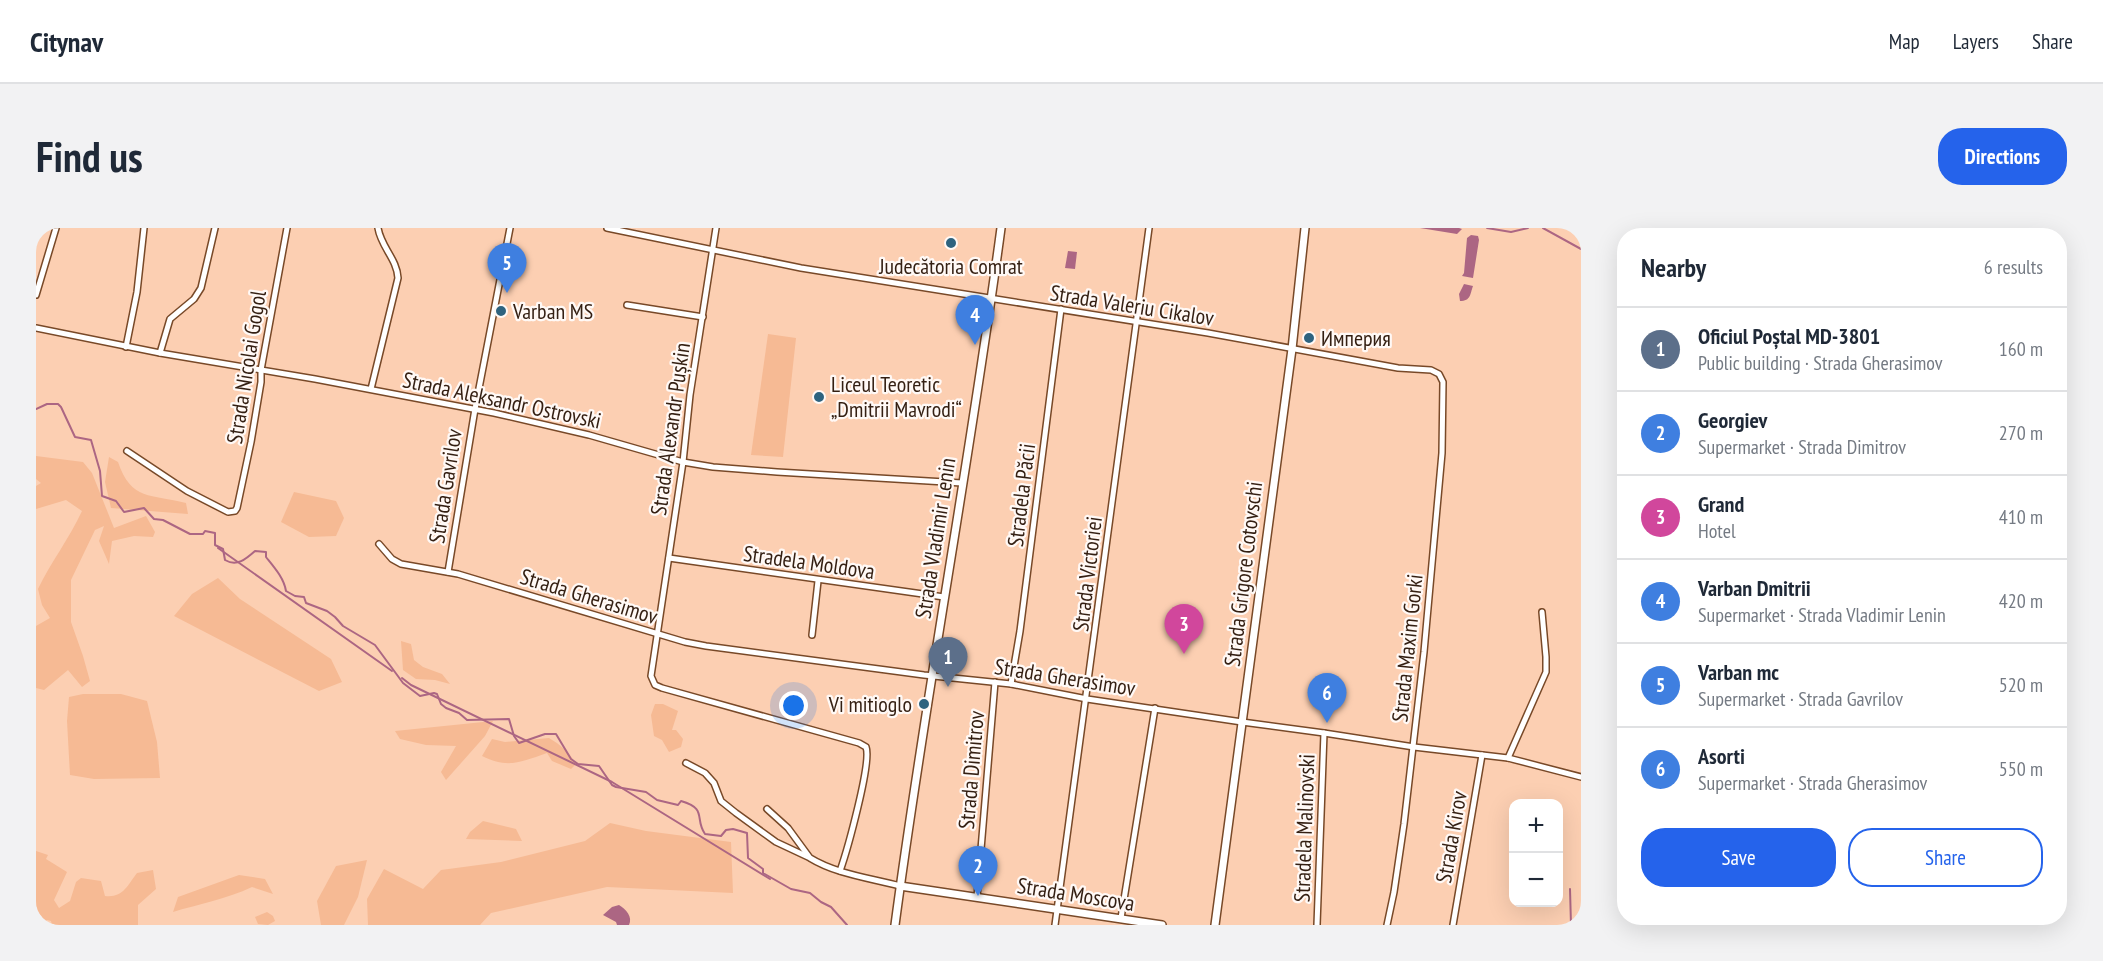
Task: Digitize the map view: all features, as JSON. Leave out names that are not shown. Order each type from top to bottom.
[{"type":"street","points":[[36,295],[56,228]]},
{"type":"street","points":[[126,347],[137,292],[144,228]]},
{"type":"street","points":[[160,353],[170,319],[194,299],[201,288],[215,228]]},
{"type":"street","name":"Strada Nicolai Gogol","points":[[127,451],[187,491],[228,512],[235,511],[251,442],[261,370],[287,228]]},
{"type":"street","points":[[371,389],[398,278],[398,269],[381,241],[378,228]]},
{"type":"street","name":"Strada Gavrilov","points":[[448,572],[475,409],[510,228]]},
{"type":"street","name":"Strada Valeriu Cikalov","points":[[607,228],[801,268],[1061,309],[1398,368],[1431,370],[1439,374]]},
{"type":"street","name":"Strada Alexandr Pușkin","points":[[716,228],[690,394],[683,462],[651,676],[655,685],[692,698],[859,743],[866,747],[867,758],[855,817],[840,871]]},
{"type":"street","name":"Strada Vladimir Lenin","points":[[895,925],[1000,228]]},
{"type":"street","name":"Strada Victoriei","points":[[1055,925],[1149,228]]},
{"type":"street","name":"Strada Grigore Cotovschi","points":[[1215,925],[1292,349],[1305,228]]},
{"type":"street","points":[[627,305],[703,317]]},
{"type":"street","name":"Stradela Păcii","points":[[1011,684],[1020,631],[1061,309]]},
{"type":"street","name":"Strada Aleksandr Ostrovski","points":[[36,328],[126,347],[475,409],[589,435],[683,462],[777,472],[962,483]]},
{"type":"street","name":"Strada Maxim Gorki","points":[[1387,925],[1394,892],[1414,747],[1441,464],[1443,382],[1439,374]]},
{"type":"street","name":"Strada Gherasimov","points":[[379,544],[392,559],[401,564],[448,572],[685,642],[728,650],[1011,684],[1087,699],[1414,747],[1508,758],[1581,777]]},
{"type":"street","name":"Stradela Moldova","points":[[669,558],[944,597]]},
{"type":"street","points":[[812,635],[818,580]]},
{"type":"street","points":[[1508,758],[1546,672],[1542,612]]},
{"type":"street","name":"Strada Dimitrov","points":[[977,897],[995,682]]},
{"type":"street","points":[[1121,918],[1155,708]]},
{"type":"street","name":"Stradela Malinovski","points":[[1317,925],[1324,733]]},
{"type":"street","name":"Strada Kirov","points":[[1453,925],[1482,755]]},
{"type":"street","name":"Strada Moscova","points":[[686,763],[705,773],[714,783],[721,801],[776,842],[820,864],[840,871],[900,886],[1121,918],[1132,923],[1162,925]]},
{"type":"street","name":"Strada Moscova","points":[[767,809],[788,828],[810,858]]},
{"type":"shaded area","points":[[1420,228],[1459,228],[1462,229],[1457,234]]},
{"type":"shaded area","points":[[1471,235],[1478,236],[1479,240],[1473,278],[1462,276],[1467,238]]},
{"type":"shaded area","points":[[1068,251],[1077,252],[1075,269],[1065,268]]},
{"type":"shaded area","points":[[1464,284],[1473,286],[1468,298],[1460,301],[1459,294]]},
{"type":"shaded area","points":[[768,334],[796,338],[783,457],[751,455]]},
{"type":"shaded area","points":[[36,456],[83,462],[92,473],[114,528],[146,516],[155,532],[153,537],[134,536],[112,541],[109,564],[99,541],[104,526],[95,530],[71,580],[71,622],[90,681],[82,687],[68,670],[44,690],[36,688],[36,626],[50,618],[42,605],[38,589],[82,511],[66,500],[36,509],[36,486],[41,483],[36,479]]},
{"type":"shaded area","points":[[109,457],[118,462],[123,475],[136,490],[144,494],[186,503],[188,514],[111,508],[105,482]]},
{"type":"shaded area","points":[[294,492],[336,501],[344,518],[336,536],[309,537],[281,522]]},
{"type":"shaded area","points":[[218,578],[240,599],[331,659],[342,682],[319,691],[174,616],[192,594]]},
{"type":"shaded area","points":[[401,641],[411,644],[414,660],[423,667],[442,674],[450,684],[416,679],[403,670]]},
{"type":"shaded area","points":[[83,694],[121,694],[147,701],[157,742],[160,778],[94,779],[70,775],[67,721],[69,697]]},
{"type":"shaded area","points":[[655,704],[663,704],[678,711],[672,730],[676,730],[683,739],[681,747],[669,752],[662,740],[654,736],[651,715]]},
{"type":"shaded area","points":[[493,721],[485,736],[446,780],[441,772],[456,746],[426,745],[400,739],[395,731]]},
{"type":"shaded area","points":[[549,738],[564,749],[576,764],[571,769],[552,761],[547,753],[515,763],[499,762],[482,756],[492,739],[505,742]]},
{"type":"shaded area","points":[[483,821],[516,829],[522,841],[466,839],[470,832]]},
{"type":"shaded area","points":[[610,823],[646,831],[731,842],[733,893],[607,887],[491,913],[480,925],[368,925],[367,899],[384,869],[423,889],[441,870],[501,862],[585,841]]},
{"type":"shaded area","points":[[36,851],[48,855],[46,859],[67,872],[54,900],[59,908],[70,901],[76,882],[81,878],[101,881],[105,896],[111,896],[124,890],[137,873],[153,870],[156,889],[138,905],[138,925],[52,925],[51,921],[47,920],[41,925],[36,925]]},
{"type":"shaded area","points":[[367,860],[358,897],[344,925],[321,925],[317,901],[336,866]]},
{"type":"shaded area","points":[[239,875],[265,879],[273,894],[252,887],[173,912],[178,897]]},
{"type":"shaded area","points":[[619,905],[628,913],[629,925],[617,925],[616,922],[603,915],[612,907]]},
{"type":"shaded area","points":[[267,912],[273,916],[275,921],[268,925],[258,924],[255,917]]},
{"type":"waterway","points":[[1487,228],[1511,232],[1528,228]]},
{"type":"waterway","points":[[1543,228],[1581,249]]},
{"type":"waterway","points":[[36,409],[47,404],[58,404],[75,437],[91,440],[100,471],[102,496],[116,501],[124,512],[144,508],[154,519],[163,520],[190,534],[203,534],[205,531],[215,533],[215,545],[223,549],[225,560],[229,562],[241,561],[255,551],[266,552],[266,557],[281,577],[286,591],[295,596],[304,597],[306,603],[327,611],[343,626],[375,645],[403,683],[420,696],[437,694],[441,704],[467,720],[509,719],[514,736],[519,743],[545,734],[556,734],[571,759],[578,764],[599,766],[612,785],[646,792],[657,800],[678,805],[681,801],[695,807],[705,834],[721,836],[726,830],[733,829],[747,833],[748,858],[763,869],[763,873],[791,889],[810,893],[831,907],[847,925]]},
{"type":"waterway","points":[[218,548],[392,671]]},
{"type":"waterway","points":[[402,678],[411,685],[612,782],[770,879]]},
{"type":"waterway","points":[[1570,889],[1571,925]]},
{"type":"place","name":"Judecătoria Comrat","points":[[951,243]]},
{"type":"place","name":"Varban mc","points":[[507,293]]},
{"type":"place","name":"Varban MS","points":[[501,311]]},
{"type":"place","name":"Империя","points":[[1309,338]]},
{"type":"place","name":"Varban Dmitrii","points":[[975,345]]},
{"type":"place","name":"Liceul Teoretic „Dmitrii Mavrodi“","points":[[819,397]]},
{"type":"place","name":"Grand","points":[[1184,654]]},
{"type":"place","name":"Oficiul Poștal MD-3801","points":[[948,687]]},
{"type":"place","name":"Vi mitioglo","points":[[924,704]]},
{"type":"place","name":"Asorti","points":[[1327,723]]},
{"type":"place","name":"Georgiev","points":[[978,896]]}]
